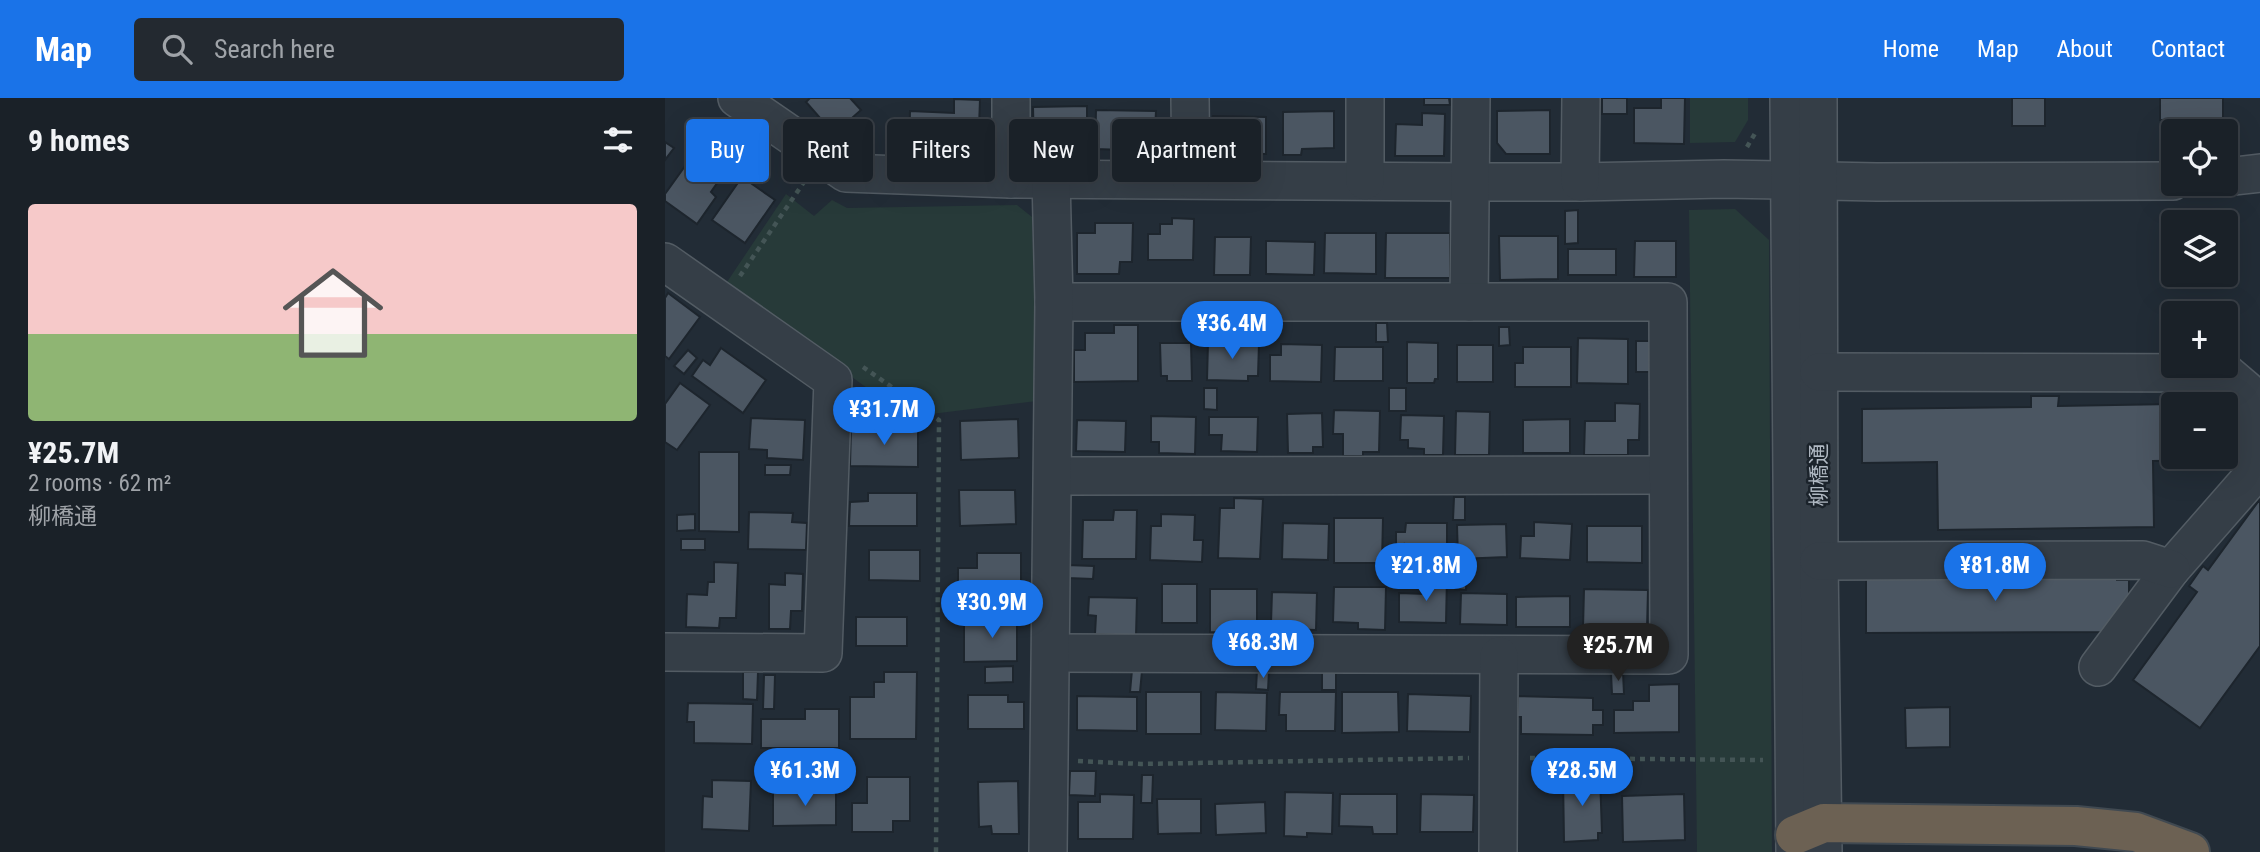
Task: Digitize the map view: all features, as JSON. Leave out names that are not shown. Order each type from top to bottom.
[{"type":"highway","points":[[1812,842],[2076,827],[2136,832],[2190,852]]},
{"type":"highway","points":[[1812,842],[1870,847],[2041,852]]},
{"type":"street","points":[[737,98],[846,173],[1009,179]]},
{"type":"street","points":[[1011,98],[1011,119]]},
{"type":"street","points":[[1190,98],[1190,119]]},
{"type":"street","points":[[1365,98],[1365,181]]},
{"type":"street","points":[[1469,302],[1471,98]]},
{"type":"street","points":[[1580,183],[1581,98]]},
{"type":"street","name":"柳橋通","points":[[1789,98],[1804,180],[1819,372],[1819,561],[1812,842]]},
{"type":"street","name":"柳橋通","points":[[1812,842],[1804,180],[1818,98]]},
{"type":"street","points":[[2238,176],[2260,173]]},
{"type":"street","points":[[1261,180],[1470,183],[1724,179],[2161,181]]},
{"type":"street","points":[[1048,852],[1054,302],[1051,182]]},
{"type":"street","points":[[665,262],[833,380],[823,653],[665,652]]},
{"type":"street","points":[[1051,653],[1669,655],[1668,302],[1054,302]]},
{"type":"street","points":[[1819,372],[2226,373],[2246,390],[2257,456],[2256,472],[2171,569],[2098,667]]},
{"type":"street","points":[[1052,476],[1668,475]]},
{"type":"street","points":[[1819,561],[2143,560],[2171,569]]},
{"type":"street","points":[[1498,852],[1499,656]]},
{"type":"path","points":[[739,279],[805,182]]},
{"type":"path","points":[[861,365],[939,420],[936,852]]},
{"type":"path","points":[[1050,759],[1141,764],[1498,758],[1763,760]]},
{"type":"green space","points":[[1690,98],[1748,98],[1748,120],[1735,142],[1690,143]]},
{"type":"green space","points":[[786,194],[814,216],[832,200],[847,208],[1017,205],[1032,217],[1037,401],[907,417],[725,285]]},
{"type":"green space","points":[[1735,209],[1769,240],[1772,852],[1697,852],[1689,210]]},
{"type":"building","points":[[810,98],[850,98],[861,110],[851,119],[821,119],[806,102]]},
{"type":"building","points":[[1424,98],[1449,98],[1450,105],[1424,105]]},
{"type":"building","points":[[1602,98],[1627,98],[1627,114],[1602,114]]},
{"type":"building","points":[[1661,98],[1685,98],[1684,144],[1634,143],[1634,108],[1661,108]]},
{"type":"building","points":[[2012,98],[2045,98],[2045,126],[2012,126]]},
{"type":"building","points":[[2160,98],[2223,98],[2223,119],[2160,120]]},
{"type":"building","points":[[954,99],[980,100],[979,119],[910,119],[910,111],[954,113]]},
{"type":"building","points":[[1087,106],[1087,119],[1033,119],[1033,107]]},
{"type":"building","points":[[1096,110],[1156,111],[1156,119],[1112,119],[1112,150],[1098,149],[1098,119],[1096,119]]},
{"type":"building","points":[[1550,110],[1550,154],[1506,154],[1497,143],[1497,111]]},
{"type":"building","points":[[1334,111],[1334,148],[1302,149],[1301,155],[1283,155],[1283,112]]},
{"type":"building","points":[[1422,113],[1445,114],[1444,156],[1395,156],[1396,124],[1422,125]]},
{"type":"building","points":[[1213,116],[1266,117],[1266,154],[1261,154],[1261,119],[1213,119]]},
{"type":"building","points":[[665,142],[674,148],[665,160]]},
{"type":"building","points":[[686,165],[686,182],[718,182],[711,192],[716,197],[697,224],[665,201],[665,194]]},
{"type":"building","points":[[739,182],[749,182],[775,200],[745,243],[712,220]]},
{"type":"building","points":[[1578,210],[1578,243],[1565,244],[1565,211]]},
{"type":"building","points":[[1172,218],[1194,219],[1193,260],[1148,260],[1148,234],[1160,234],[1160,224],[1172,224]]},
{"type":"building","points":[[1095,223],[1133,223],[1132,262],[1120,262],[1119,274],[1077,274],[1077,233],[1095,233]]},
{"type":"building","points":[[1325,233],[1376,233],[1376,274],[1324,273]]},
{"type":"building","points":[[1386,233],[1450,233],[1450,278],[1385,278]]},
{"type":"building","points":[[1499,236],[1558,236],[1558,279],[1500,280]]},
{"type":"building","points":[[1215,237],[1251,237],[1250,275],[1214,275]]},
{"type":"building","points":[[1266,241],[1315,242],[1314,275],[1266,274]]},
{"type":"building","points":[[1635,241],[1676,241],[1676,277],[1634,277]]},
{"type":"building","points":[[1568,249],[1616,249],[1616,275],[1568,275]]},
{"type":"building","points":[[668,293],[700,317],[669,359],[665,356],[665,298]]},
{"type":"building","points":[[1376,323],[1387,323],[1388,342],[1376,342]]},
{"type":"building","points":[[1114,325],[1138,325],[1138,381],[1074,382],[1074,350],[1085,350],[1085,333],[1114,333]]},
{"type":"building","points":[[1499,327],[1509,327],[1510,345],[1499,346]]},
{"type":"building","points":[[1578,338],[1628,339],[1628,384],[1577,383]]},
{"type":"building","points":[[1636,341],[1652,341],[1651,372],[1636,372]]},
{"type":"building","points":[[1208,342],[1259,343],[1258,376],[1248,376],[1248,381],[1207,380]]},
{"type":"building","points":[[1407,342],[1438,343],[1438,379],[1435,379],[1434,383],[1407,383]]},
{"type":"building","points":[[1160,343],[1191,343],[1192,381],[1167,381],[1167,376],[1161,376]]},
{"type":"building","points":[[1281,344],[1322,345],[1321,382],[1270,381],[1270,355],[1281,355]]},
{"type":"building","points":[[1457,345],[1493,345],[1493,382],[1457,382]]},
{"type":"building","points":[[1335,347],[1383,347],[1383,381],[1334,381]]},
{"type":"building","points":[[1523,347],[1571,347],[1571,387],[1515,387],[1515,363],[1523,363]]},
{"type":"building","points":[[721,348],[766,380],[743,413],[692,376],[703,360],[710,365]]},
{"type":"building","points":[[688,350],[697,358],[684,374],[674,366]]},
{"type":"building","points":[[680,383],[710,405],[677,450],[665,442],[665,404]]},
{"type":"building","points":[[1204,388],[1217,388],[1217,410],[1204,409]]},
{"type":"building","points":[[1389,388],[1406,388],[1406,411],[1389,411]]},
{"type":"building","points":[[2031,396],[2059,396],[2058,406],[2161,404],[2161,461],[2153,461],[2154,527],[1938,530],[1937,462],[1862,463],[1862,409],[2031,407]]},
{"type":"building","points":[[1615,403],[1640,404],[1639,440],[1628,440],[1628,455],[1584,455],[1585,421],[1615,421]]},
{"type":"building","points":[[1334,410],[1380,411],[1379,452],[1363,452],[1363,456],[1343,456],[1343,434],[1333,434]]},
{"type":"building","points":[[1456,411],[1490,412],[1489,455],[1455,455]]},
{"type":"building","points":[[1322,413],[1323,447],[1313,447],[1313,453],[1288,453],[1287,414]]},
{"type":"building","points":[[1401,415],[1444,416],[1443,455],[1424,455],[1424,449],[1408,448],[1408,440],[1400,440]]},
{"type":"building","points":[[1151,416],[1196,417],[1195,454],[1159,453],[1159,442],[1151,442]]},
{"type":"building","points":[[1209,417],[1258,417],[1257,452],[1221,451],[1222,435],[1209,435]]},
{"type":"building","points":[[751,418],[805,420],[803,460],[767,458],[767,450],[749,449]]},
{"type":"building","points":[[1018,419],[1019,458],[961,460],[960,421]]},
{"type":"building","points":[[1570,419],[1570,453],[1523,453],[1523,420]]},
{"type":"building","points":[[1077,420],[1126,421],[1125,452],[1076,451]]},
{"type":"building","points":[[851,427],[918,428],[918,467],[850,466]]},
{"type":"building","points":[[699,452],[739,452],[739,532],[699,531]]},
{"type":"building","points":[[765,465],[791,465],[790,475],[765,475]]},
{"type":"building","points":[[959,490],[1015,490],[1016,524],[960,526]]},
{"type":"building","points":[[868,493],[917,493],[917,526],[849,526],[850,502],[868,501]]},
{"type":"building","points":[[1454,497],[1465,497],[1465,520],[1453,520]]},
{"type":"building","points":[[1234,498],[1263,499],[1260,559],[1218,558],[1220,508],[1234,508]]},
{"type":"building","points":[[2260,499],[2260,646],[2200,728],[2133,680],[2197,592],[2189,586],[2203,566],[2208,570]]},
{"type":"building","points":[[1114,510],[1137,510],[1136,559],[1082,559],[1083,520],[1113,520]]},
{"type":"building","points":[[749,512],[793,513],[792,522],[807,523],[806,550],[748,549]]},
{"type":"building","points":[[695,514],[695,530],[677,531],[677,515]]},
{"type":"building","points":[[1161,514],[1195,515],[1194,540],[1203,540],[1202,562],[1150,560],[1151,526],[1161,526]]},
{"type":"building","points":[[1334,518],[1383,518],[1382,563],[1334,563]]},
{"type":"building","points":[[1534,522],[1572,524],[1570,560],[1520,558],[1521,536],[1534,536]]},
{"type":"building","points":[[1283,523],[1329,524],[1328,560],[1282,559]]},
{"type":"building","points":[[1406,523],[1447,523],[1447,560],[1404,560],[1404,544],[1396,545],[1396,532],[1405,532]]},
{"type":"building","points":[[1506,524],[1507,557],[1458,559],[1457,525]]},
{"type":"building","points":[[1587,526],[1642,526],[1642,563],[1587,562]]},
{"type":"building","points":[[681,539],[705,539],[705,550],[681,550]]},
{"type":"building","points":[[869,550],[920,550],[920,581],[869,580]]},
{"type":"building","points":[[977,553],[1021,553],[1021,593],[958,594],[958,568],[977,568]]},
{"type":"building","points":[[714,562],[738,563],[736,618],[720,618],[719,628],[686,627],[687,594],[707,595],[708,582],[714,582]]},
{"type":"building","points":[[1067,565],[1094,566],[1093,579],[1067,578]]},
{"type":"building","points":[[1456,565],[1467,565],[1466,590],[1455,589]]},
{"type":"building","points":[[785,573],[803,574],[802,611],[791,611],[790,629],[769,629],[769,584],[785,585]]},
{"type":"building","points":[[1866,574],[2117,574],[2117,580],[2129,580],[2129,610],[2118,632],[1866,633]]},
{"type":"building","points":[[1427,576],[1447,577],[1446,623],[1399,622],[1399,593],[1426,594]]},
{"type":"building","points":[[1162,584],[1197,584],[1197,623],[1162,623]]},
{"type":"building","points":[[1334,587],[1386,587],[1385,630],[1358,629],[1358,623],[1333,622]]},
{"type":"building","points":[[1210,589],[1257,589],[1257,633],[1210,632]]},
{"type":"building","points":[[1584,589],[1648,590],[1647,629],[1583,628]]},
{"type":"building","points":[[1272,592],[1317,593],[1316,630],[1283,629],[1283,624],[1271,623]]},
{"type":"building","points":[[1461,593],[1507,594],[1507,625],[1460,624]]},
{"type":"building","points":[[1570,596],[1570,627],[1516,627],[1516,597]]},
{"type":"building","points":[[1089,597],[1137,598],[1136,636],[1095,634],[1096,616],[1088,615]]},
{"type":"building","points":[[1017,614],[1017,661],[964,662],[964,623],[991,622],[991,615]]},
{"type":"building","points":[[856,617],[907,617],[907,646],[856,646]]},
{"type":"building","points":[[1013,666],[1013,682],[985,683],[985,667]]},
{"type":"building","points":[[1132,670],[1142,671],[1140,692],[1130,692]]},
{"type":"building","points":[[1257,670],[1269,671],[1268,690],[1256,689]]},
{"type":"building","points":[[743,672],[758,672],[757,700],[743,699]]},
{"type":"building","points":[[884,672],[917,672],[916,739],[850,739],[850,697],[874,697],[874,682],[884,682]]},
{"type":"building","points":[[1322,672],[1336,672],[1336,690],[1322,690]]},
{"type":"building","points":[[1623,672],[1624,694],[1612,694],[1611,673]]},
{"type":"building","points":[[764,675],[775,675],[774,709],[763,709]]},
{"type":"building","points":[[1679,684],[1679,732],[1614,733],[1614,710],[1633,710],[1633,701],[1649,701],[1649,685]]},
{"type":"building","points":[[1146,692],[1201,692],[1201,734],[1146,734]]},
{"type":"building","points":[[1216,692],[1267,693],[1266,731],[1215,730]]},
{"type":"building","points":[[1280,692],[1336,692],[1335,731],[1286,731],[1286,715],[1279,715]]},
{"type":"building","points":[[1342,692],[1398,692],[1399,732],[1342,733]]},
{"type":"building","points":[[1408,694],[1471,696],[1470,732],[1407,731]]},
{"type":"building","points":[[968,695],[1008,695],[1008,702],[1024,702],[1024,729],[968,729]]},
{"type":"building","points":[[1077,696],[1137,697],[1137,731],[1077,730]]},
{"type":"building","points":[[1518,696],[1593,698],[1593,710],[1603,710],[1603,725],[1593,725],[1593,735],[1521,734],[1521,717],[1517,717]]},
{"type":"building","points":[[688,703],[753,704],[752,744],[694,743],[694,722],[687,722]]},
{"type":"building","points":[[1950,707],[1950,747],[1906,748],[1905,708]]},
{"type":"building","points":[[805,709],[839,709],[839,748],[761,748],[761,719],[805,719]]},
{"type":"building","points":[[1070,771],[1096,771],[1095,796],[1069,795]]},
{"type":"building","points":[[1142,775],[1153,775],[1152,803],[1141,803]]},
{"type":"building","points":[[1600,775],[1602,833],[1598,833],[1598,840],[1564,842],[1563,777]]},
{"type":"building","points":[[867,777],[910,777],[910,821],[893,821],[893,832],[852,832],[852,803],[867,803]]},
{"type":"building","points":[[712,780],[751,781],[749,831],[702,829],[703,796],[712,797]]},
{"type":"building","points":[[1018,781],[1019,834],[992,834],[991,826],[979,827],[978,782]]},
{"type":"building","points":[[836,790],[836,825],[773,826],[773,791]]},
{"type":"building","points":[[1285,792],[1333,793],[1332,834],[1284,836]]},
{"type":"building","points":[[1100,794],[1134,795],[1133,839],[1078,839],[1078,802],[1100,802]]},
{"type":"building","points":[[1340,794],[1397,794],[1397,834],[1373,834],[1372,827],[1339,826]]},
{"type":"building","points":[[1421,794],[1474,795],[1473,832],[1420,832]]},
{"type":"building","points":[[1684,794],[1685,840],[1623,842],[1622,796]]},
{"type":"building","points":[[1157,799],[1201,799],[1201,833],[1158,834]]},
{"type":"building","points":[[1265,802],[1266,833],[1216,835],[1215,804]]}]
